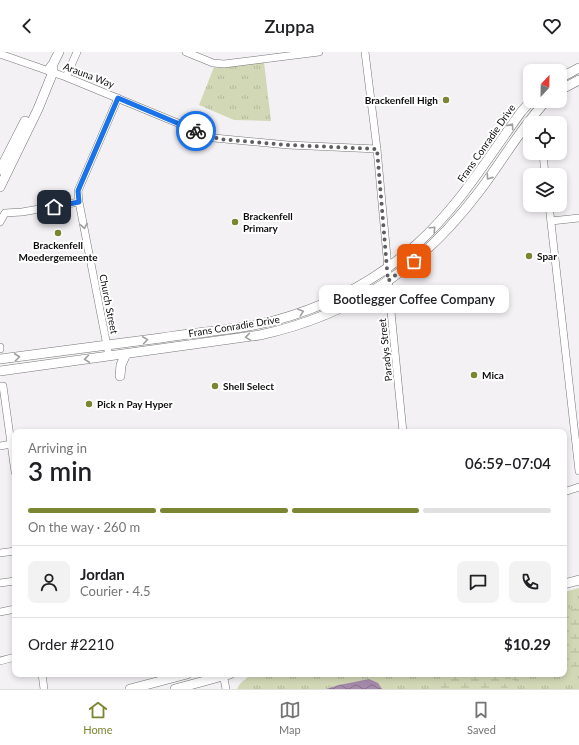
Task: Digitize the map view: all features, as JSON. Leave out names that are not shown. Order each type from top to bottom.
[{"type":"street","points":[[0,170],[59,52]]},
{"type":"street","points":[[66,77],[77,52]]},
{"type":"street","points":[[186,52],[213,63],[224,64],[319,52]]},
{"type":"street","name":"Paradys Street","points":[[365,52],[377,149],[403,429]]},
{"type":"street","name":"Arauna Way","points":[[0,54],[51,69],[66,77],[208,136],[219,139],[377,149]]},
{"type":"street","points":[[567,74],[579,68]]},
{"type":"street","points":[[0,187],[36,113],[51,69]]},
{"type":"street","points":[[567,86],[579,80]]},
{"type":"street","name":"Church Street","points":[[109,356],[78,191],[118,98]]},
{"type":"street","name":"Frans Conradie Drive","points":[[0,359],[230,329],[272,321],[292,316],[351,291],[388,268],[416,245],[444,218],[465,192],[524,108]]},
{"type":"street","name":"Frans Conradie Drive","points":[[0,371],[235,339],[281,330],[322,317],[344,307],[388,281],[414,261],[449,229],[479,192],[526,124],[540,108]]},
{"type":"street","points":[[0,222],[5,213],[22,212],[79,202]]},
{"type":"street","points":[[550,212],[576,420],[579,471]]},
{"type":"street","points":[[551,221],[579,218]]},
{"type":"street","points":[[120,376],[121,365],[126,354]]},
{"type":"street","points":[[2,386],[12,451]]},
{"type":"street","points":[[0,446],[11,444]]},
{"type":"street","points":[[567,491],[579,487]]},
{"type":"street","points":[[0,553],[12,551]]},
{"type":"street","points":[[567,583],[579,580]]},
{"type":"street","points":[[0,583],[12,581]]},
{"type":"street","points":[[0,612],[12,610]]},
{"type":"street","points":[[0,661],[12,658]]},
{"type":"street","points":[[42,677],[44,689]]},
{"type":"street","points":[[156,682],[166,677]]},
{"type":"street","points":[[130,689],[175,677]]},
{"type":"street","points":[[176,689],[218,677]]},
{"type":"street","points":[[225,677],[226,689]]},
{"type":"green space","points":[[264,62],[271,121],[234,120],[199,105],[214,67],[217,68]]},
{"type":"green space","points":[[579,588],[579,689],[237,689],[241,683],[250,677],[567,677],[567,591]]},
{"type":"green space","points":[[567,608],[579,608],[579,669],[567,672]]},
{"type":"green space","points":[[453,677],[504,677],[504,683],[509,689],[432,689],[440,680]]},
{"type":"green space","points":[[511,677],[527,677],[517,682],[511,679]]},
{"type":"water","points":[[369,679],[378,683],[382,689],[326,689],[339,685]]},
{"type":"way so far","points":[[196,131],[219,139],[288,145],[377,149],[388,281],[414,261]]},
{"type":"place","name":"Brackenfell High","points":[[446,100]]},
{"type":"place","name":"Brackenfell Primary","points":[[235,222]]},
{"type":"place","name":"Brackenfell Moedergemeente","points":[[58,233]]},
{"type":"place","name":"Spar","points":[[529,256]]},
{"type":"place","name":"Bootlegger Coffee Company","points":[[414,261]]},
{"type":"place","name":"Mica","points":[[474,375]]},
{"type":"place","name":"Shell Select","points":[[215,386]]},
{"type":"place","name":"Pick n Pay Hyper","points":[[89,404]]},
{"type":"route","points":[[54,207],[79,202],[78,191],[118,98],[196,131]]}]
